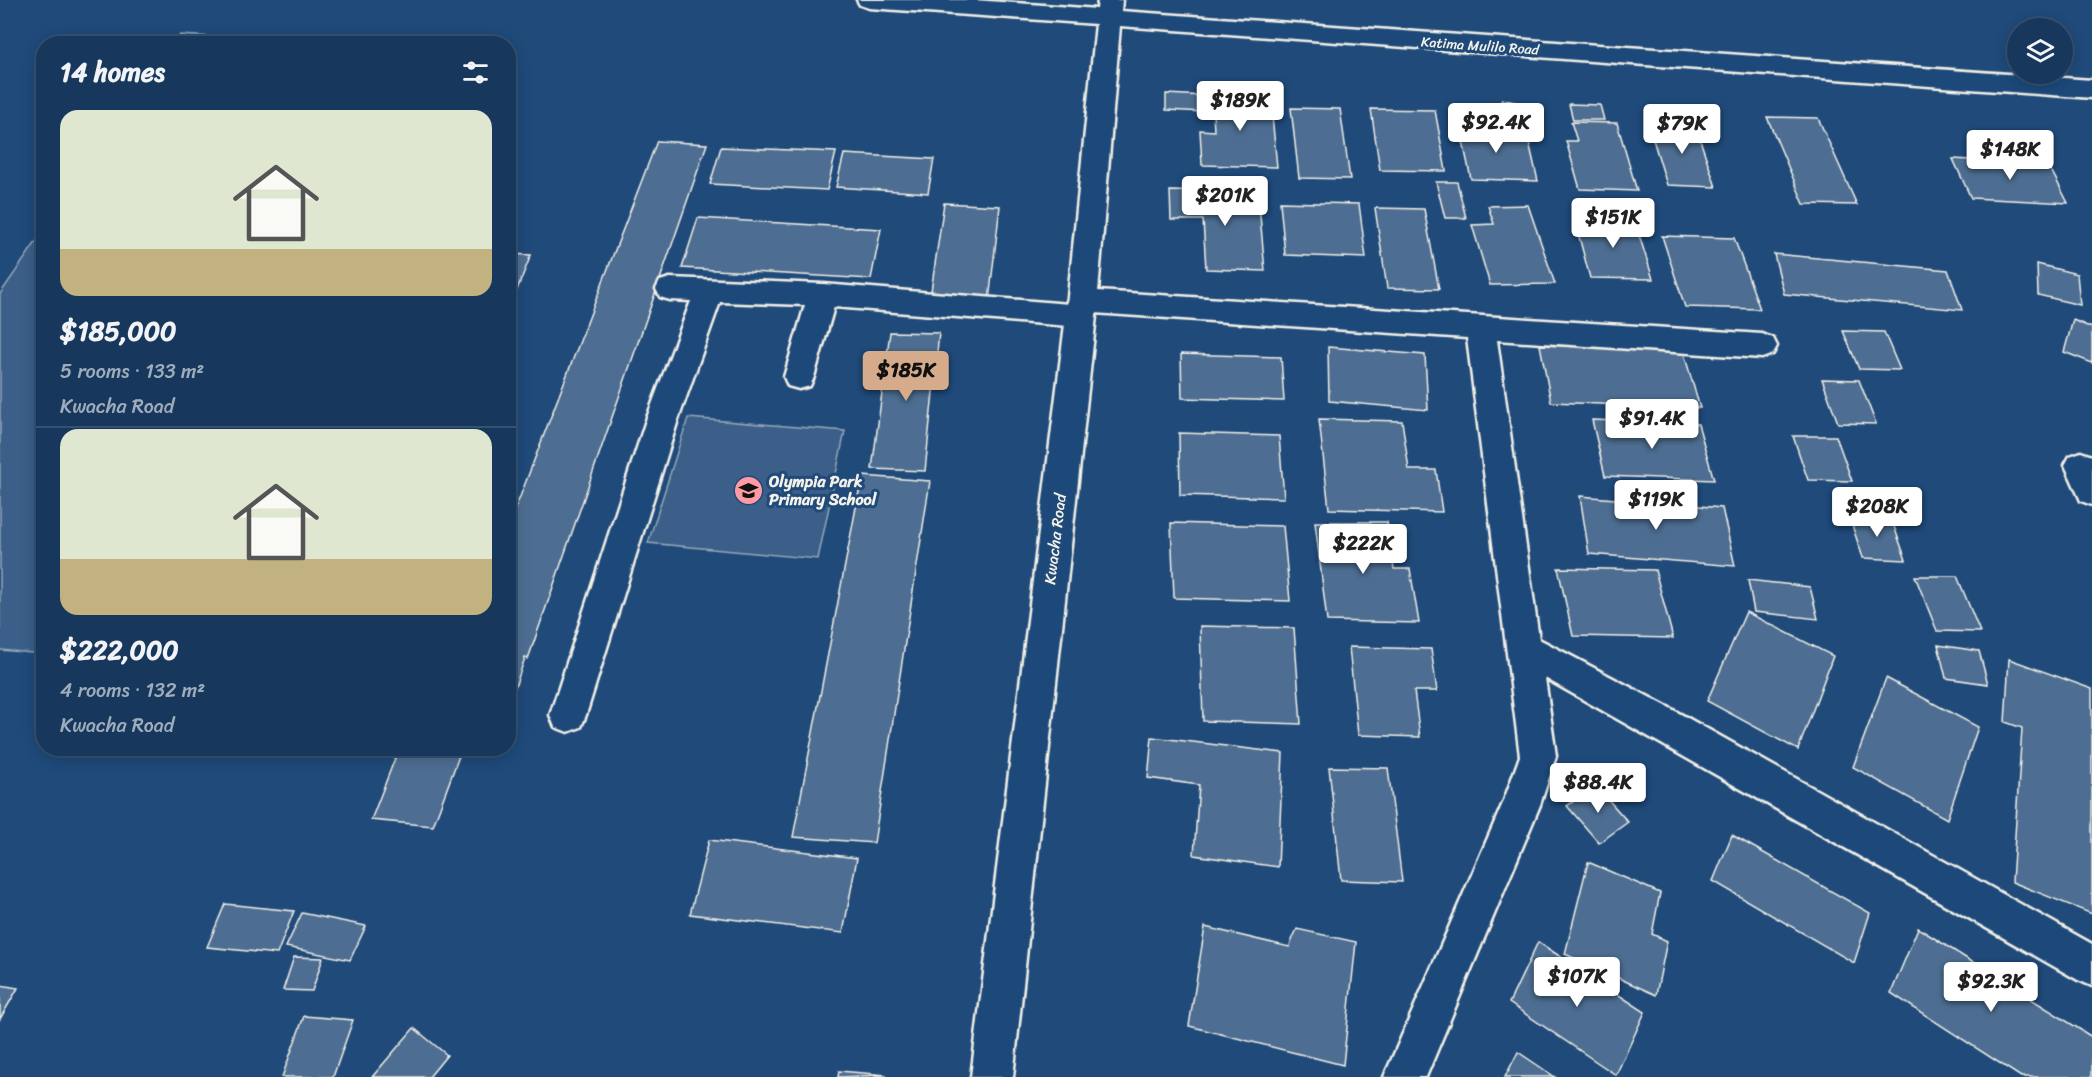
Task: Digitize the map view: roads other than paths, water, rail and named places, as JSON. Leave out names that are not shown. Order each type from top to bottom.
[{"type":"main road","name":"Katima Mulilo Road","points":[[869,0],[1117,6],[2007,62]]},
{"type":"main road","name":"Katima Mulilo Road","points":[[1117,6],[2092,89]]},
{"type":"main road","name":"Kwacha Road","points":[[992,1077],[1117,6]]},
{"type":"main road","points":[[2073,67],[2092,68]]},
{"type":"main road","points":[[670,289],[1480,327],[1761,346]]},
{"type":"main road","points":[[568,714],[661,423],[709,291]]},
{"type":"main road","points":[[799,377],[823,295]]},
{"type":"main road","points":[[1405,1077],[1521,805],[1538,756],[1480,327]]},
{"type":"main road","points":[[1522,647],[1655,719],[2092,966]]},
{"type":"place","name":"Olympia Park Primary School","points":[[748,490]]}]
